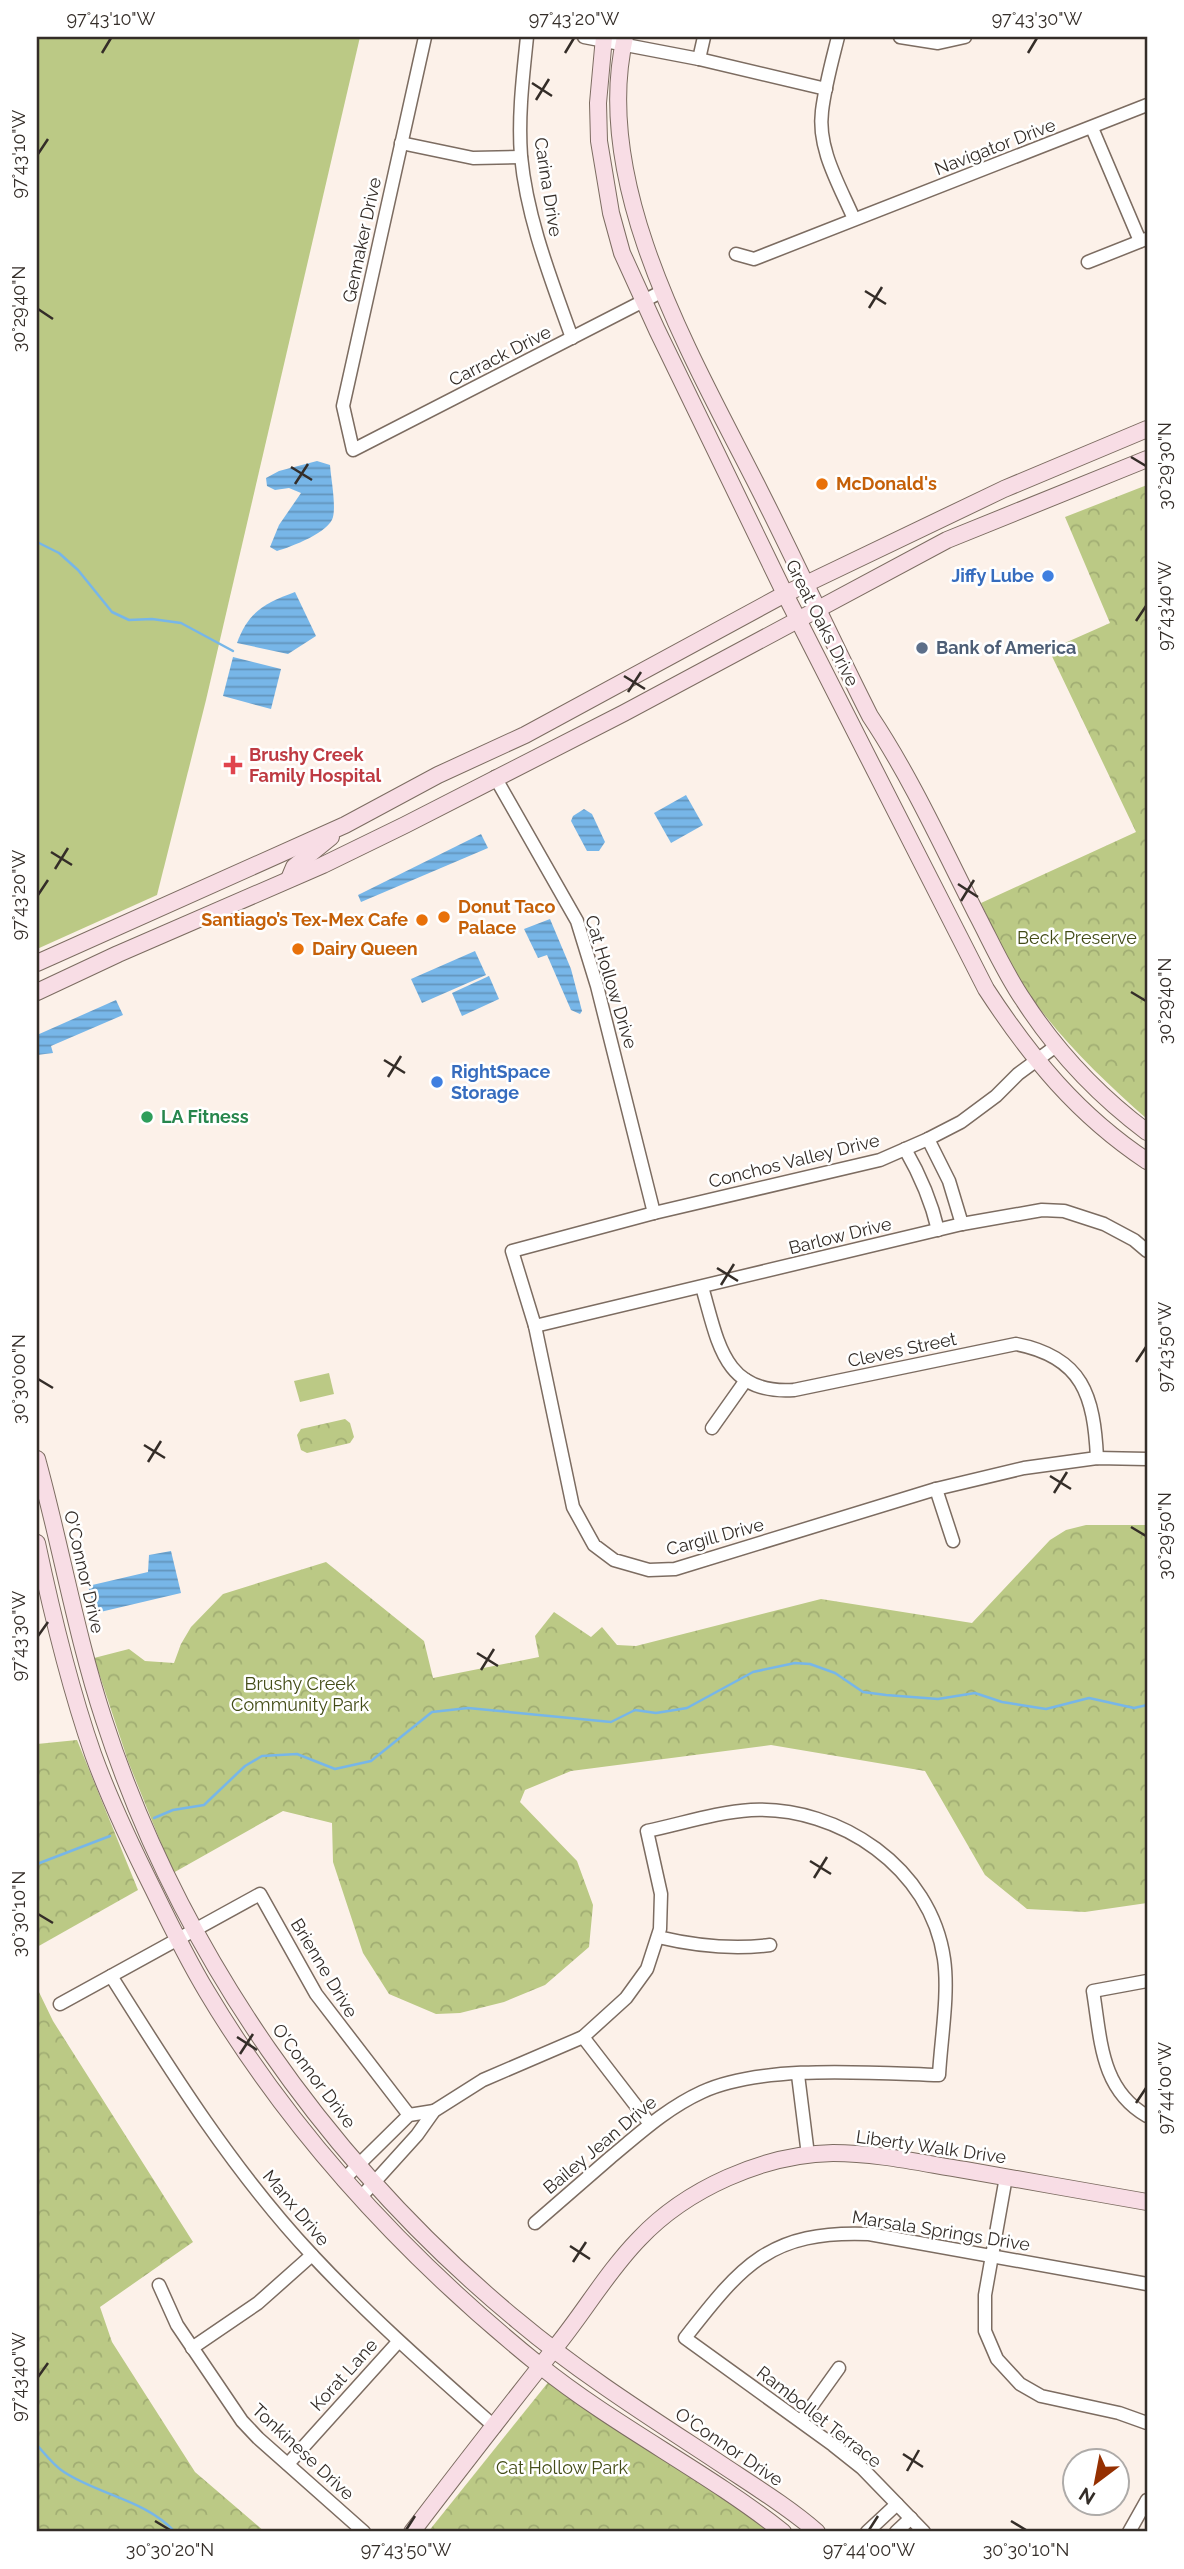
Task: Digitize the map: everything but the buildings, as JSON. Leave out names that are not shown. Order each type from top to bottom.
[{"type":"main road","name":"Great Oaks Drive","points":[[603,38],[598,103],[599,141],[604,176],[622,253],[717,456],[986,989],[1036,1061],[1081,1109],[1147,1161]]},
{"type":"main road","name":"Great Oaks Drive","points":[[624,40],[620,124],[630,194],[644,247],[681,333],[870,716],[888,743],[1006,973],[1056,1046],[1108,1101],[1147,1132]]},
{"type":"main road","points":[[37,963],[345,825],[438,775],[525,735],[785,594],[1004,489],[1147,429]]},
{"type":"main road","points":[[717,456],[737,446]]},
{"type":"main road","points":[[1040,503],[1072,480],[1147,450]]},
{"type":"main road","points":[[37,992],[405,825],[636,707],[947,540],[1147,459]]},
{"type":"main road","points":[[289,879],[294,867],[345,825]]},
{"type":"main road","points":[[245,898],[266,880],[269,863],[267,859]]},
{"type":"main road","name":"O'Connor Drive","points":[[37,1460],[82,1648],[104,1723],[155,1850],[195,1931],[246,2020],[311,2108],[359,2166],[467,2278],[553,2351],[604,2388],[778,2502],[817,2532]]},
{"type":"main road","points":[[37,1543],[56,1630],[93,1754],[114,1807],[178,1939],[208,1994],[248,2056],[343,2180],[411,2253],[541,2366],[601,2410],[783,2532]]},
{"type":"main road","name":"Liberty Walk Drive","points":[[412,2532],[640,2237],[669,2213],[706,2189],[771,2163],[808,2155],[862,2154],[1147,2203]]},
{"type":"street","name":"Gennaker Drive","points":[[353,450],[343,406],[425,37]]},
{"type":"street","name":"Carina Drive","points":[[527,37],[521,103],[521,157],[534,228],[572,338]]},
{"type":"street","points":[[584,37],[624,40],[826,89]]},
{"type":"street","points":[[699,59],[704,37]]},
{"type":"street","points":[[838,37],[821,114],[825,147],[854,219]]},
{"type":"street","points":[[900,37],[938,43],[965,37]]},
{"type":"street","name":"Navigator Drive","points":[[736,254],[754,259],[1147,105]]},
{"type":"street","points":[[1088,262],[1144,239],[1091,128]]},
{"type":"street","points":[[401,143],[472,158],[521,157]]},
{"type":"street","name":"Carrack Drive","points":[[353,450],[663,291]]},
{"type":"street","name":"Cat Hollow Drive","points":[[495,777],[577,922],[605,1017],[654,1213]]},
{"type":"street","name":"Conchos Valley Drive","points":[[512,1251],[654,1213],[880,1160],[961,1122],[1056,1046]]},
{"type":"street","points":[[928,1139],[949,1181],[962,1224]]},
{"type":"street","points":[[905,1149],[922,1178],[933,1208],[937,1230]]},
{"type":"street","name":"Barlow Drive","points":[[535,1326],[962,1224],[1042,1210],[1064,1211],[1104,1224],[1134,1240],[1147,1251]]},
{"type":"street","name":"Cargill Drive","points":[[512,1251],[535,1326],[572,1507],[594,1545],[614,1560],[649,1570],[675,1569],[936,1489],[1024,1468],[1097,1458],[1147,1459]]},
{"type":"street","points":[[702,1287],[722,1354],[746,1380],[712,1427]]},
{"type":"street","name":"Cleves Street","points":[[746,1380],[765,1388],[794,1390],[1016,1344],[1035,1348],[1058,1358],[1072,1370],[1088,1397],[1097,1458]]},
{"type":"street","points":[[936,1489],[953,1541]]},
{"type":"street","name":"Bailey Jean Drive","points":[[535,2223],[650,2124],[672,2108],[711,2088],[752,2078],[798,2075],[939,2075],[945,1975],[941,1944],[933,1921],[901,1872],[876,1848],[853,1833],[830,1822],[769,1810],[733,1812],[647,1831],[660,1894],[658,1937]]},
{"type":"street","name":"Brienne Drive","points":[[195,1931],[260,1894],[316,1994],[409,2115]]},
{"type":"street","points":[[60,2004],[195,1931]]},
{"type":"street","points":[[360,2198],[417,2135],[434,2111],[483,2080],[583,2037],[626,1998],[647,1969],[658,1937],[720,1948],[740,1949],[770,1945]]},
{"type":"street","name":"Manx Drive","points":[[111,1976],[208,2126],[252,2184],[312,2255],[398,2342],[495,2427]]},
{"type":"street","points":[[1147,1981],[1093,1991],[1107,2072],[1118,2091],[1133,2108],[1147,2116]]},
{"type":"street","points":[[583,2037],[650,2124]]},
{"type":"street","points":[[798,2075],[808,2155]]},
{"type":"street","points":[[343,2180],[409,2115],[434,2111]]},
{"type":"street","points":[[1006,2177],[985,2295],[985,2331],[997,2359],[1020,2384],[1041,2396],[1119,2413],[1147,2423]]},
{"type":"street","name":"Marsala Springs Drive","points":[[685,2338],[721,2291],[744,2269],[772,2250],[803,2238],[836,2233],[869,2234],[1147,2284]]},
{"type":"street","points":[[192,2348],[258,2303],[312,2255]]},
{"type":"street","name":"Tonkinese Drive","points":[[159,2285],[172,2318],[242,2421],[364,2532]]},
{"type":"street","name":"Rambollet Terrace","points":[[685,2338],[862,2468],[924,2532]]},
{"type":"street","name":"Korat Lane","points":[[288,2464],[398,2342]]},
{"type":"street","points":[[801,2421],[839,2368]]},
{"type":"street","points":[[1129,2532],[1147,2500]]},
{"type":"street","points":[[867,2532],[897,2504]]},
{"type":"street","points":[[896,2532],[911,2518]]},
{"type":"green space","points":[[37,37],[360,37],[206,700],[157,895],[37,949]]},
{"type":"green space","name":"Beck Preserve","points":[[1147,485],[1147,1119],[1084,1060],[1055,1028],[1015,972],[981,903],[1136,832],[1049,650],[1110,623],[1065,517]]},
{"type":"green space","points":[[329,1373],[334,1394],[300,1402],[294,1381]]},
{"type":"green space","points":[[345,1419],[350,1423],[354,1437],[350,1443],[307,1453],[301,1450],[297,1435],[301,1429]]},
{"type":"green space","name":"Brushy Creek Community Park","points":[[1086,1525],[1147,1525],[1147,1903],[1085,1912],[1027,1909],[985,1875],[925,1771],[771,1745],[571,1771],[525,1790],[520,1802],[577,1861],[593,1905],[589,1947],[545,1985],[504,2002],[460,2013],[436,2014],[389,1994],[363,1953],[333,1862],[332,1823],[283,1811],[173,1873],[128,1761],[94,1658],[129,1649],[145,1661],[174,1663],[191,1627],[223,1594],[326,1562],[424,1641],[433,1678],[539,1657],[535,1636],[554,1612],[591,1637],[602,1627],[617,1645],[636,1646],[821,1599],[972,1623],[1050,1540],[1066,1530]]},
{"type":"green space","points":[[77,1740],[138,1890],[37,1947],[37,1744]]},
{"type":"green space","points":[[37,1988],[53,2021],[193,2242],[100,2307],[112,2342],[195,2472],[265,2532],[37,2530]]},
{"type":"green space","name":"Cat Hollow Park","points":[[550,2380],[766,2527],[773,2532],[428,2532]]},
{"type":"water","points":[[317,461],[330,465],[333,517],[318,533],[277,551],[270,547],[279,525],[301,493],[289,488],[275,490],[267,486],[266,478],[279,471]]},
{"type":"water","points":[[295,592],[316,636],[288,654],[237,643],[252,616],[266,605]]},
{"type":"water","points":[[233,657],[281,669],[271,709],[223,696]]},
{"type":"water","points":[[686,795],[703,825],[671,843],[654,813]]},
{"type":"water","points":[[584,809],[592,814],[605,842],[599,851],[587,851],[571,821],[573,816]]},
{"type":"water","points":[[481,834],[488,848],[361,902],[358,895]]},
{"type":"water","points":[[550,919],[571,969],[582,1011],[580,1014],[571,1010],[547,955],[538,958],[524,929]]},
{"type":"water","points":[[475,951],[486,975],[422,1003],[411,979]]},
{"type":"water","points":[[489,976],[499,999],[462,1016],[452,993]]},
{"type":"water","points":[[116,1000],[123,1015],[51,1046],[53,1053],[37,1055],[37,1035]]},
{"type":"water","points":[[171,1551],[181,1593],[96,1613],[88,1586],[148,1572],[149,1555]]},
{"type":"waterway","points":[[37,542],[59,553],[78,570],[112,612],[129,620],[152,619],[181,623],[233,651]]},
{"type":"waterway","points":[[154,1818],[173,1810],[204,1805],[245,1766],[262,1756],[297,1754],[335,1769],[371,1761],[432,1712],[468,1708],[611,1722],[635,1710],[656,1713],[687,1708],[753,1672],[795,1663],[810,1664],[835,1673],[863,1692],[886,1695],[938,1699],[975,1693],[1002,1702],[1046,1709],[1089,1698],[1134,1708],[1147,1705]]},
{"type":"waterway","points":[[37,1864],[110,1836]]},
{"type":"waterway","points":[[37,2445],[64,2472],[150,2512],[175,2532]]},
{"type":"place","name":"McDonald's","points":[[822,484]]},
{"type":"place","name":"Jiffy Lube","points":[[1048,576]]},
{"type":"place","name":"Bank of America","points":[[922,648]]},
{"type":"place","name":"Brushy Creek Family Hospital","points":[[233,765]]},
{"type":"place","name":"Donut Taco Palace","points":[[444,917]]},
{"type":"place","name":"Santiago’s Tex-Mex Cafe","points":[[422,920]]},
{"type":"place","name":"Dairy Queen","points":[[298,949]]},
{"type":"place","name":"RightSpace Storage","points":[[437,1082]]},
{"type":"place","name":"LA Fitness","points":[[147,1117]]}]
